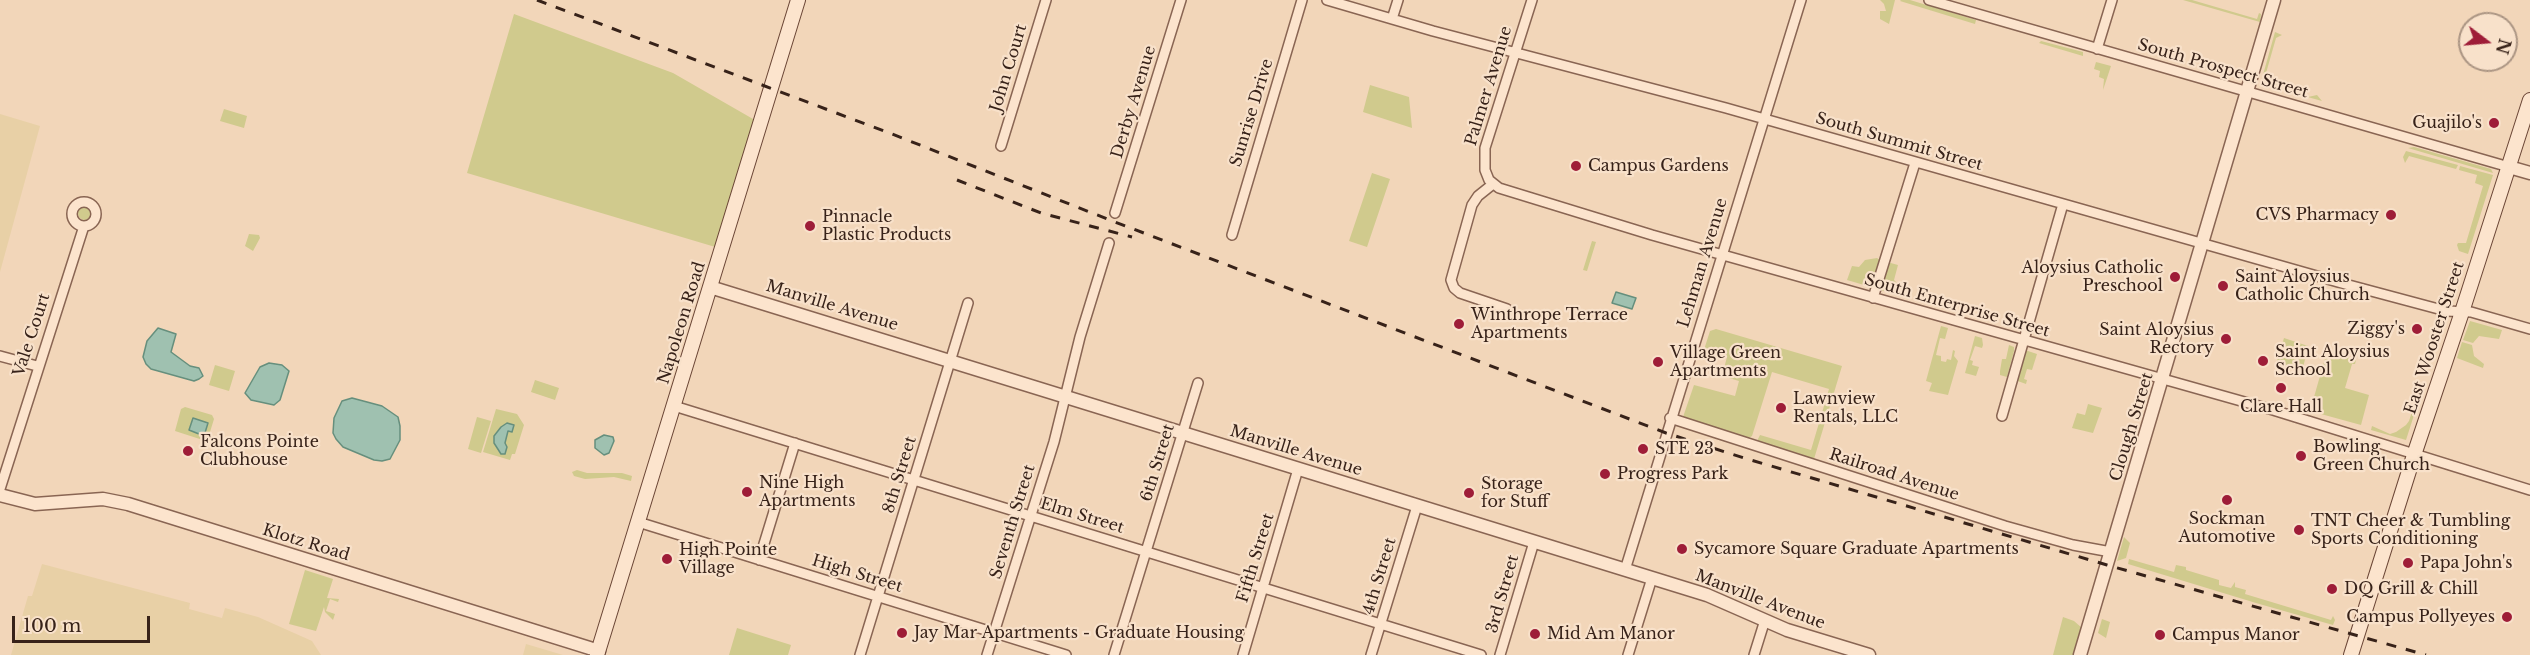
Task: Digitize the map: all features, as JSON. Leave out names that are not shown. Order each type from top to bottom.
[{"type":"main road","name":"Napoleon Road","points":[[598,653],[798,0]]},
{"type":"main road","name":"East Wooster Street","points":[[2351,655],[2530,100]]},
{"type":"street","name":"John Court","points":[[1001,146],[1047,0]]},
{"type":"street","name":"Derby Avenue","points":[[1115,213],[1181,0]]},
{"type":"street","name":"Sunrise Drive","points":[[1232,235],[1302,0]]},
{"type":"street","name":"South Summit Street","points":[[1327,0],[1765,119],[2446,311],[2471,312],[2530,329]]},
{"type":"street","points":[[1392,19],[1398,0]]},
{"type":"street","name":"Palmer Avenue","points":[[1493,184],[1485,170],[1485,148],[1532,0]]},
{"type":"street","name":"Lehman Avenue","points":[[1624,570],[1801,0]]},
{"type":"street","name":"South Prospect Street","points":[[1929,0],[2509,167]]},
{"type":"street","points":[[2097,49],[2112,0]]},
{"type":"street","name":"Clough Street","points":[[2080,655],[2274,0]]},
{"type":"street","points":[[1873,298],[1915,163]]},
{"type":"street","points":[[2509,167],[2530,173]]},
{"type":"street","points":[[1493,184],[1478,196],[1472,205],[1451,280],[1454,288],[1460,293],[1507,309]]},
{"type":"street","name":"South Enterprise Street","points":[[1493,184],[1565,210],[2273,410],[2530,490]]},
{"type":"street","points":[[2002,416],[2062,204]]},
{"type":"street","name":"Vale Court","points":[[0,489],[84,226]]},
{"type":"street","points":[[1067,397],[1080,337],[1109,243]]},
{"type":"street","name":"Manville Avenue","points":[[710,286],[1713,597],[1825,643],[1869,655]]},
{"type":"street","name":"8th Street","points":[[860,655],[968,303]]},
{"type":"street","points":[[0,356],[38,366]]},
{"type":"street","name":"6th Street","points":[[1114,655],[1198,383]]},
{"type":"street","name":"Seventh Street","points":[[987,655],[1067,397]]},
{"type":"street","name":"Elm Street","points":[[674,406],[1481,655]]},
{"type":"street","name":"Railroad Avenue","points":[[1670,418],[2005,526],[2073,546],[2111,552]]},
{"type":"street","points":[[759,560],[795,443]]},
{"type":"street","name":"Fifth Street","points":[[1243,655],[1298,469]]},
{"type":"street","name":"Klotz Road","points":[[0,495],[35,504],[104,499],[128,504],[598,653]]},
{"type":"street","name":"4th Street","points":[[1371,655],[1417,506]]},
{"type":"street","name":"High Street","points":[[638,522],[1066,655]]},
{"type":"street","name":"3rd Street","points":[[1500,655],[1534,542]]},
{"type":"street","points":[[1628,655],[1652,578]]},
{"type":"street","points":[[1754,655],[1765,620]]},
{"type":"shaded area","points":[[1880,0],[1895,0],[1889,24],[1880,19],[1880,11],[1886,11]]},
{"type":"shaded area","points":[[1910,0],[1976,20],[1975,24],[1900,1]]},
{"type":"shaded area","points":[[2183,0],[2192,0],[2257,19],[2259,13],[2261,14],[2260,22]]},
{"type":"shaded area","points":[[514,14],[673,73],[760,123],[722,249],[467,173]]},
{"type":"shaded area","points":[[2275,32],[2282,35],[2276,38],[2266,73],[2272,76],[2261,82]]},
{"type":"shaded area","points":[[2041,41],[2083,52],[2083,56],[2039,43]]},
{"type":"shaded area","points":[[2096,62],[2111,66],[2103,90],[2104,79],[2099,77],[2100,71],[2094,69]]},
{"type":"shaded area","points":[[2273,79],[2280,88],[2308,97],[2317,95],[2322,101],[2261,84]]},
{"type":"shaded area","points":[[1370,85],[1409,97],[1412,128],[1363,112]]},
{"type":"shaded area","points":[[224,109],[247,116],[244,128],[220,121]]},
{"type":"shaded area","points":[[0,114],[40,126],[0,272]]},
{"type":"shaded area","points":[[2414,147],[2491,169],[2493,173],[2408,148]]},
{"type":"shaded area","points":[[2406,151],[2458,165],[2456,169],[2409,156],[2405,163],[2403,157]]},
{"type":"shaded area","points":[[2460,166],[2493,175],[2468,254],[2459,251],[2457,245],[2466,243],[2483,186],[2475,183],[2477,175],[2459,170]]},
{"type":"shaded area","points":[[1372,173],[1390,179],[1367,247],[1349,241]]},
{"type":"shaded area","points":[[82,206],[88,206],[92,213],[88,220],[82,220],[78,216],[78,210]]},
{"type":"shaded area","points":[[249,234],[259,235],[260,238],[253,251],[245,246]]},
{"type":"shaded area","points":[[1592,241],[1596,242],[1587,271],[1583,270]]},
{"type":"shaded area","points":[[1877,258],[1880,260],[1871,287],[1847,280],[1852,266],[1859,267],[1865,260]]},
{"type":"shaded area","points":[[1887,262],[1898,265],[1894,280],[1899,285],[1897,295],[1880,290]]},
{"type":"shaded area","points":[[1616,292],[1636,298],[1632,309],[1612,303]]},
{"type":"shaded area","points":[[2470,321],[2502,330],[2499,339],[2479,336],[2473,343],[2463,340]]},
{"type":"shaded area","points":[[1941,326],[1948,328],[1945,339],[1940,338],[1936,355],[1941,356],[1941,361],[1946,362],[1947,359],[1951,360],[1953,350],[1958,361],[1948,395],[1929,391],[1932,383],[1926,381]]},
{"type":"shaded area","points":[[158,328],[176,334],[171,352],[190,366],[199,368],[203,376],[194,381],[151,369],[146,364],[143,357],[147,341]]},
{"type":"shaded area","points":[[1716,329],[1842,366],[1814,459],[1757,441],[1760,435],[1811,450],[1829,389],[1772,372],[1752,436],[1747,439],[1683,417],[1694,385],[1735,396],[1739,381],[1722,376],[1727,357],[1707,351],[1705,357],[1702,356],[1710,331]]},
{"type":"shaded area","points":[[1975,336],[1982,338],[1983,345],[1982,348],[1975,346],[1970,360],[1973,361],[1972,365],[1979,367],[1976,376],[1965,373]]},
{"type":"shaded area","points":[[2284,338],[2308,346],[2303,368],[2296,370],[2276,364]]},
{"type":"shaded area","points":[[2462,342],[2472,345],[2474,356],[2484,364],[2483,368],[2457,358]]},
{"type":"shaded area","points":[[2009,345],[2014,347],[2014,351],[2007,377],[2000,375],[2000,371],[2002,359],[2006,359]]},
{"type":"shaded area","points":[[2025,350],[2037,354],[2032,370],[2027,369],[2024,379],[2027,380],[2026,384],[2015,380]]},
{"type":"shaded area","points":[[2338,354],[2356,360],[2355,364],[2352,364],[2345,388],[2369,395],[2361,425],[2310,411],[2326,355],[2336,357]]},
{"type":"shaded area","points":[[269,363],[282,365],[289,371],[280,400],[274,405],[251,400],[245,393],[260,367]]},
{"type":"shaded area","points":[[215,365],[235,371],[229,391],[209,385]]},
{"type":"shaded area","points":[[535,380],[559,388],[555,400],[531,392]]},
{"type":"shaded area","points":[[2418,384],[2423,387],[2406,440],[2371,430],[2372,426],[2390,434],[2406,425],[2417,396]]},
{"type":"shaded area","points":[[352,398],[382,406],[398,417],[400,440],[390,459],[374,460],[343,447],[336,439],[333,433],[334,418],[342,401]]},
{"type":"shaded area","points":[[2088,404],[2102,408],[2093,433],[2072,428],[2077,413],[2085,415]]},
{"type":"shaded area","points":[[185,407],[212,415],[214,419],[206,445],[206,441],[175,431],[181,409]]},
{"type":"shaded area","points":[[496,409],[517,414],[524,425],[515,454],[512,454],[510,460],[483,452]]},
{"type":"shaded area","points":[[477,417],[491,421],[481,453],[468,449]]},
{"type":"shaded area","points":[[193,418],[208,423],[204,436],[189,430]]},
{"type":"shaded area","points":[[507,423],[514,425],[512,432],[508,431],[505,454],[501,454],[494,443],[494,436]]},
{"type":"shaded area","points":[[604,435],[613,437],[614,441],[609,453],[604,455],[595,448],[595,440]]},
{"type":"shaded area","points":[[577,470],[587,473],[622,473],[632,476],[631,481],[614,477],[585,479],[574,476],[572,472]]},
{"type":"shaded area","points":[[2124,537],[2130,543],[2126,558],[2117,561]]},
{"type":"shaded area","points":[[2129,559],[2174,572],[2176,565],[2186,567],[2186,570],[2219,580],[2219,585],[2231,588],[2235,582],[2235,587],[2246,590],[2245,594],[2331,620],[2333,616],[2335,620],[2333,625],[2256,603],[2128,564]]},
{"type":"shaded area","points":[[42,564],[190,603],[189,609],[222,618],[225,608],[258,617],[312,641],[321,655],[11,655],[28,596],[32,596]]},
{"type":"shaded area","points":[[305,570],[333,579],[327,598],[339,599],[338,602],[330,599],[326,611],[335,614],[333,620],[325,612],[324,607],[316,631],[289,624]]},
{"type":"shaded area","points":[[2063,617],[2074,621],[2082,628],[2074,655],[2053,655]]},
{"type":"shaded area","points":[[2102,619],[2110,622],[2106,638],[2098,633]]},
{"type":"shaded area","points":[[737,628],[791,645],[788,655],[729,655]]},
{"type":"shaded area","points":[[526,644],[563,655],[523,655]]},
{"type":"railway","points":[[537,0],[892,134],[1666,433],[2107,565],[2426,655]]},
{"type":"railway","points":[[957,180],[1041,213],[1132,237]]},
{"type":"place","name":"Guajilo's","points":[[2494,123]]},
{"type":"place","name":"Campus Gardens","points":[[1576,166]]},
{"type":"place","name":"CVS Pharmacy","points":[[2391,215]]},
{"type":"place","name":"Pinnacle Plastic Products","points":[[810,226]]},
{"type":"place","name":"Aloysius Catholic Preschool","points":[[2175,277]]},
{"type":"place","name":"Saint Aloysius Catholic Church","points":[[2223,286]]},
{"type":"place","name":"Winthrope Terrace Apartments","points":[[1459,324]]},
{"type":"place","name":"Ziggy's","points":[[2417,329]]},
{"type":"place","name":"Saint Aloysius Rectory","points":[[2226,339]]},
{"type":"place","name":"Saint Aloysius School","points":[[2263,361]]},
{"type":"place","name":"Village Green Apartments","points":[[1658,362]]},
{"type":"place","name":"Clare Hall","points":[[2281,388]]},
{"type":"place","name":"Lawnview Rentals, LLC","points":[[1781,408]]},
{"type":"place","name":"STE 23","points":[[1643,449]]},
{"type":"place","name":"Falcons Pointe Clubhouse","points":[[188,451]]},
{"type":"place","name":"Bowling Green Church","points":[[2301,456]]},
{"type":"place","name":"Progress Park","points":[[1605,474]]},
{"type":"place","name":"Nine High Apartments","points":[[747,492]]},
{"type":"place","name":"Storage for Stuff","points":[[1469,493]]},
{"type":"place","name":"Sockman Automotive","points":[[2227,500]]},
{"type":"place","name":"TNT Cheer & Tumbling Sports Conditioning","points":[[2299,530]]},
{"type":"place","name":"Sycamore Square Graduate Apartments","points":[[1682,549]]},
{"type":"place","name":"High Pointe Village","points":[[667,559]]},
{"type":"place","name":"Papa John's","points":[[2408,563]]},
{"type":"place","name":"DQ Grill & Chill","points":[[2332,589]]},
{"type":"place","name":"Campus Pollyeyes","points":[[2507,617]]},
{"type":"place","name":"Jay Mar Apartments - Graduate Housing","points":[[902,633]]},
{"type":"place","name":"Mid Am Manor","points":[[1535,634]]},
{"type":"place","name":"Campus Manor","points":[[2160,635]]}]
